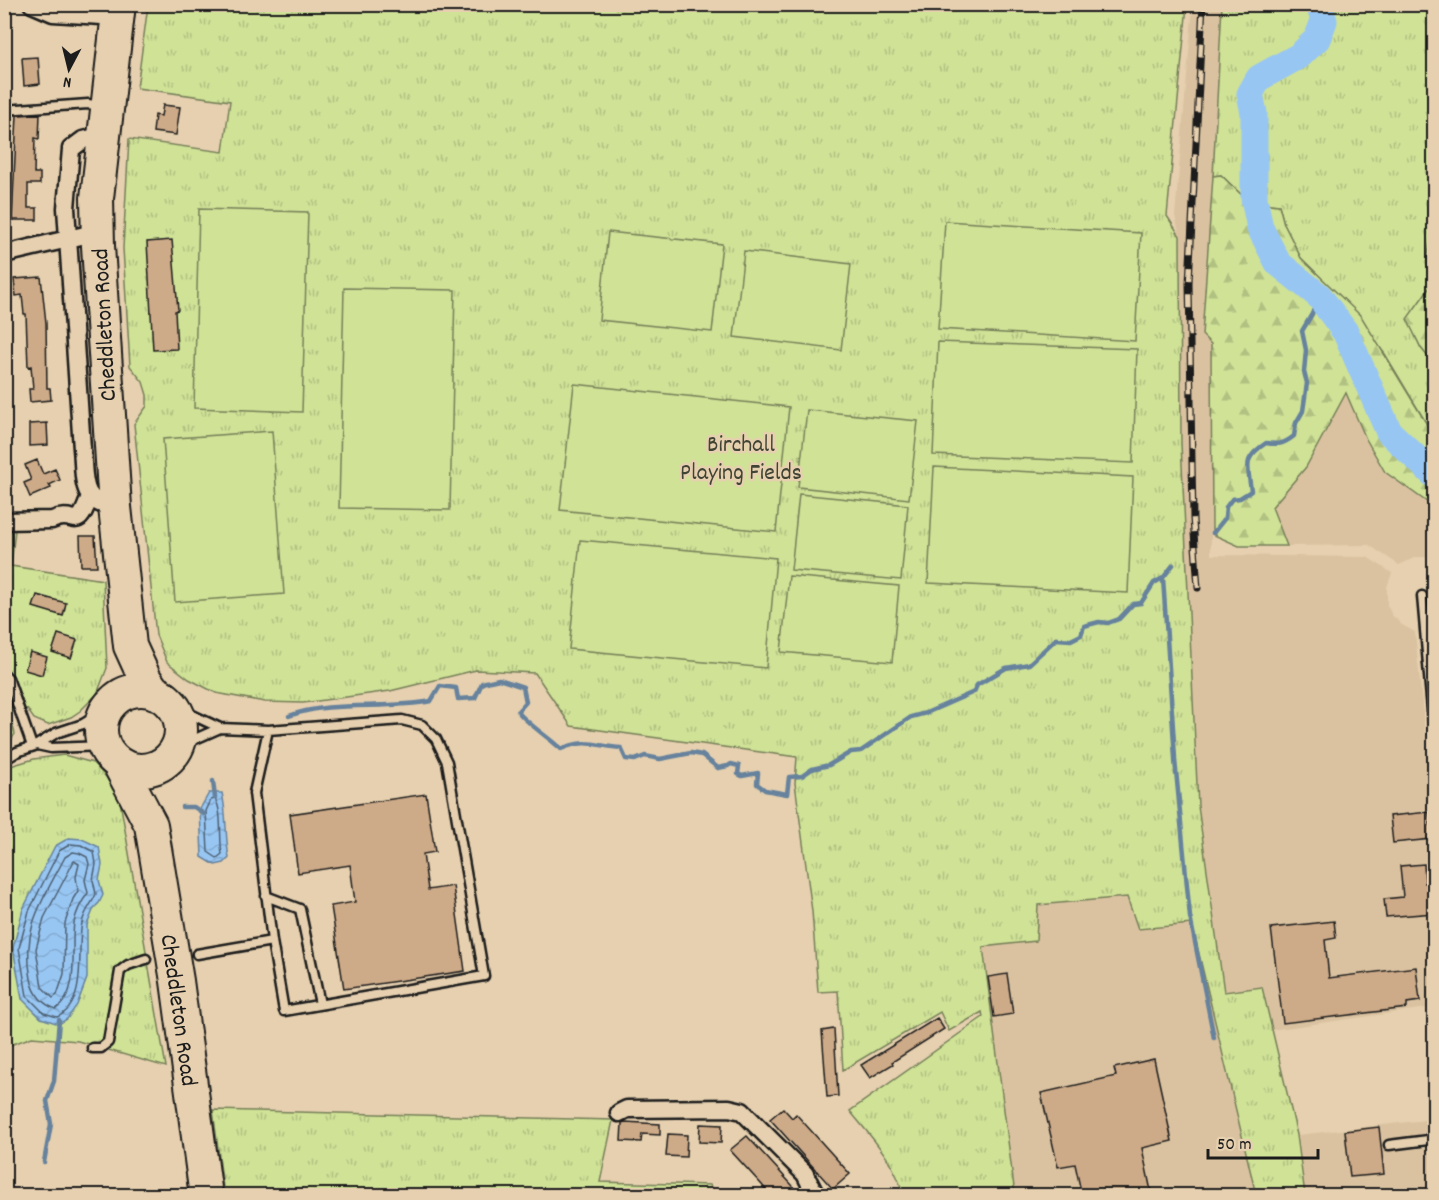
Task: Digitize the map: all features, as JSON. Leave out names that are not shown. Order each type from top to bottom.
[{"type":"highway","name":"Cheddleton Road","points":[[119,11],[97,198],[102,501],[130,646],[145,680],[180,722],[180,736],[171,755],[151,825]]},
{"type":"highway","name":"Cheddleton Road","points":[[130,646],[100,729],[111,755],[151,825],[177,981],[206,1196]]},
{"type":"highway","points":[[110,705],[134,691],[163,699]]},
{"type":"highway","points":[[111,755],[126,768],[141,770],[151,769],[171,755]]},
{"type":"street","points":[[32,4],[53,12],[119,11]]},
{"type":"street","points":[[4,520],[77,519],[102,501],[86,487],[66,208],[71,149],[105,121]]},
{"type":"street","points":[[4,254],[98,232]]},
{"type":"street","points":[[619,1113],[627,1109],[729,1108],[742,1111],[805,1174],[816,1196]]},
{"type":"lane","points":[[4,110],[88,104],[105,121]]},
{"type":"lane","points":[[1422,596],[1434,733]]},
{"type":"lane","points":[[4,674],[8,678],[34,746]]},
{"type":"lane","points":[[163,699],[220,728],[268,730],[402,720],[422,725],[436,739],[447,762],[484,976],[284,1011],[272,941],[254,793],[268,730]]},
{"type":"lane","points":[[4,760],[56,733],[83,724],[110,705]]},
{"type":"lane","points":[[171,755],[220,728]]},
{"type":"lane","points":[[34,746],[111,755]]},
{"type":"lane","points":[[266,896],[300,909],[320,1004]]},
{"type":"lane","points":[[197,954],[272,941]]},
{"type":"lane","points":[[92,1048],[101,1048],[108,1042],[120,971],[128,965],[146,959]]},
{"type":"lane","points":[[1389,1145],[1428,1140],[1434,1133]]},
{"type":"shaded area","points":[[1193,5],[1222,5],[1202,335],[1211,344],[1211,555],[1367,557],[1392,573],[1387,587],[1387,605],[1392,615],[1402,625],[1415,632],[1434,824],[1434,1007],[1271,1030],[1262,987],[1224,992],[1198,806],[1181,443],[1180,236],[1175,216]]},
{"type":"shaded area","points":[[1346,393],[1366,439],[1385,472],[1434,507],[1434,557],[1416,557],[1399,565],[1369,545],[1287,546],[1272,507],[1306,467]]},
{"type":"shaded area","points":[[1128,897],[1138,929],[1192,923],[1256,1195],[1015,1195],[983,947],[1036,941],[1038,906]]},
{"type":"shaded area","points":[[1434,1119],[1434,1195],[1305,1195],[1298,1135]]},
{"type":"green space","name":"Birchall Playing Fields","points":[[148,5],[1187,5],[1167,216],[1180,236],[1181,443],[1198,806],[1224,992],[1262,987],[1297,1135],[1305,1195],[1256,1195],[1192,924],[1138,929],[1127,897],[1038,905],[1036,941],[983,947],[1015,1195],[903,1195],[889,1161],[850,1111],[983,1017],[982,1012],[949,1031],[940,1012],[843,1070],[838,991],[818,992],[812,911],[795,783],[797,757],[571,726],[535,673],[476,670],[390,691],[303,703],[265,702],[216,693],[189,679],[167,662],[156,635],[134,424],[147,406],[147,395],[143,382],[130,366],[123,248],[129,139],[223,152],[230,101],[137,88]]},
{"type":"green space","points":[[1222,5],[1434,5],[1434,215],[1427,261],[1430,287],[1408,319],[1421,348],[1434,364],[1434,436],[1385,354],[1328,285],[1301,258],[1284,224],[1279,205],[1249,202],[1221,175],[1213,176]]},
{"type":"green space","points":[[1221,175],[1249,202],[1279,205],[1284,224],[1301,258],[1361,316],[1434,436],[1434,507],[1385,472],[1366,439],[1346,393],[1306,467],[1272,507],[1287,546],[1239,546],[1212,534],[1211,344],[1202,335],[1213,176]]},
{"type":"green space","points":[[199,209],[308,212],[302,412],[194,408]]},
{"type":"green space","points":[[945,221],[1141,233],[1135,341],[938,329]]},
{"type":"green space","points":[[608,232],[722,244],[712,332],[599,320]]},
{"type":"green space","points":[[744,251],[851,264],[841,350],[734,337]]},
{"type":"green space","points":[[1430,287],[1434,299],[1434,364],[1421,348],[1407,319]]},
{"type":"green space","points":[[344,288],[455,290],[450,510],[339,508]]},
{"type":"green space","points":[[938,342],[1137,349],[1133,463],[933,455]]},
{"type":"green space","points":[[574,384],[789,407],[776,532],[560,510]]},
{"type":"green space","points":[[807,410],[918,421],[909,499],[798,487]]},
{"type":"green space","points":[[272,431],[284,594],[175,602],[163,439]]},
{"type":"green space","points":[[934,467],[1133,477],[1128,593],[928,583]]},
{"type":"green space","points":[[799,494],[908,505],[901,580],[791,570]]},
{"type":"green space","points":[[5,526],[15,530],[11,566],[103,580],[107,668],[97,694],[71,717],[48,725],[34,719],[27,709],[9,712],[15,734],[5,750]]},
{"type":"green space","points":[[580,540],[776,558],[766,668],[569,649]]},
{"type":"green space","points":[[789,576],[899,586],[892,662],[781,652]]},
{"type":"green space","points":[[64,755],[93,763],[106,777],[120,801],[166,1067],[78,1041],[32,1037],[5,1047],[5,770],[7,767],[34,759]]},
{"type":"green space","points":[[213,1110],[613,1120],[600,1182],[710,1185],[715,1195],[224,1195]]},
{"type":"water","points":[[209,793],[222,793],[225,809],[229,858],[224,863],[215,865],[202,857],[200,809]]},
{"type":"water","points":[[69,838],[82,839],[99,847],[102,865],[99,880],[103,895],[94,908],[87,925],[87,978],[77,1005],[67,1019],[59,1024],[41,1018],[22,999],[13,948],[23,909],[55,846]]},
{"type":"building","points":[[38,57],[40,84],[24,86],[22,58]]},
{"type":"building","points":[[163,105],[180,107],[176,135],[153,132],[155,115],[161,116]]},
{"type":"building","points":[[40,114],[39,139],[35,138],[34,173],[40,173],[40,184],[28,184],[28,208],[37,208],[37,220],[12,220],[17,115]]},
{"type":"building","points":[[172,240],[178,310],[175,311],[177,349],[153,350],[147,242]]},
{"type":"building","points":[[41,277],[46,323],[47,388],[50,388],[51,400],[30,402],[29,389],[33,389],[31,366],[28,367],[26,314],[24,314],[22,295],[16,296],[14,279]]},
{"type":"building","points":[[47,423],[48,445],[29,446],[29,424]]},
{"type":"building","points":[[37,460],[43,474],[55,469],[60,480],[49,485],[51,488],[30,497],[24,483],[31,480],[25,465]]},
{"type":"building","points":[[80,536],[95,536],[97,566],[81,566]]},
{"type":"building","points":[[37,595],[66,603],[63,616],[33,607]]},
{"type":"building","points":[[58,634],[77,640],[71,658],[52,652]]},
{"type":"building","points":[[30,652],[47,657],[42,675],[25,670]]},
{"type":"building","points":[[426,794],[435,852],[423,854],[428,890],[453,886],[465,971],[344,989],[331,906],[355,902],[350,865],[298,873],[290,814]]},
{"type":"building","points":[[1429,812],[1432,839],[1393,843],[1390,816]]},
{"type":"building","points":[[1424,864],[1425,883],[1432,883],[1434,913],[1386,917],[1384,899],[1403,897],[1400,866]]},
{"type":"building","points":[[1334,921],[1336,938],[1325,940],[1329,978],[1416,967],[1420,1001],[1407,1003],[1407,1008],[1283,1023],[1271,928]]},
{"type":"building","points":[[1007,974],[1013,1014],[994,1017],[988,977]]},
{"type":"building","points":[[937,1018],[944,1029],[870,1078],[861,1065]]},
{"type":"building","points":[[834,1029],[838,1096],[827,1097],[822,1031]]},
{"type":"building","points":[[1154,1059],[1172,1141],[1142,1148],[1152,1196],[1082,1196],[1075,1164],[1058,1167],[1041,1093],[1116,1076],[1114,1068]]},
{"type":"building","points":[[783,1108],[792,1118],[796,1114],[850,1174],[833,1189],[770,1119]]},
{"type":"building","points":[[622,1123],[660,1124],[660,1135],[642,1134],[641,1142],[621,1141]]},
{"type":"building","points":[[700,1124],[722,1125],[721,1143],[699,1142]]},
{"type":"building","points":[[1379,1127],[1384,1174],[1350,1177],[1345,1131]]},
{"type":"building","points":[[668,1134],[687,1135],[686,1157],[666,1156]]},
{"type":"building","points":[[747,1136],[801,1196],[771,1196],[730,1150]]},
{"type":"waterway","points":[[1319,4],[1324,21],[1317,39],[1299,56],[1259,78],[1250,94],[1254,113],[1254,198],[1260,228],[1278,263],[1319,296],[1346,333],[1389,432],[1434,475]]},
{"type":"waterway","points":[[1213,533],[1225,518],[1226,507],[1232,499],[1240,498],[1251,491],[1248,463],[1253,454],[1266,443],[1281,443],[1294,436],[1296,423],[1303,411],[1307,383],[1304,372],[1306,350],[1302,331],[1319,296]]},
{"type":"waterway","points":[[289,716],[323,708],[414,704],[431,701],[440,686],[456,688],[458,699],[475,698],[482,683],[499,679],[523,687],[526,702],[518,711],[524,719],[561,749],[585,743],[621,748],[626,759],[635,760],[645,756],[660,759],[691,753],[702,755],[718,768],[731,764],[739,766],[738,774],[742,776],[758,773],[757,784],[765,790],[787,794],[789,777],[802,776],[812,769],[829,765],[851,752],[861,751],[911,717],[926,713],[974,692],[977,685],[1006,668],[1029,664],[1056,639],[1071,640],[1081,635],[1084,626],[1119,619],[1133,604],[1141,603],[1154,583],[1163,578],[1173,565]]},
{"type":"waterway","points":[[1163,578],[1175,758]]},
{"type":"waterway","points":[[1175,760],[1190,917],[1214,1038]]},
{"type":"waterway","points":[[213,781],[215,798]]},
{"type":"waterway","points":[[182,807],[194,807],[204,814]]},
{"type":"waterway","points":[[44,1162],[51,1124],[47,1101],[54,1081],[59,1020]]},
{"type":"railway","points":[[1198,588],[1193,519],[1189,283],[1203,4]]}]
